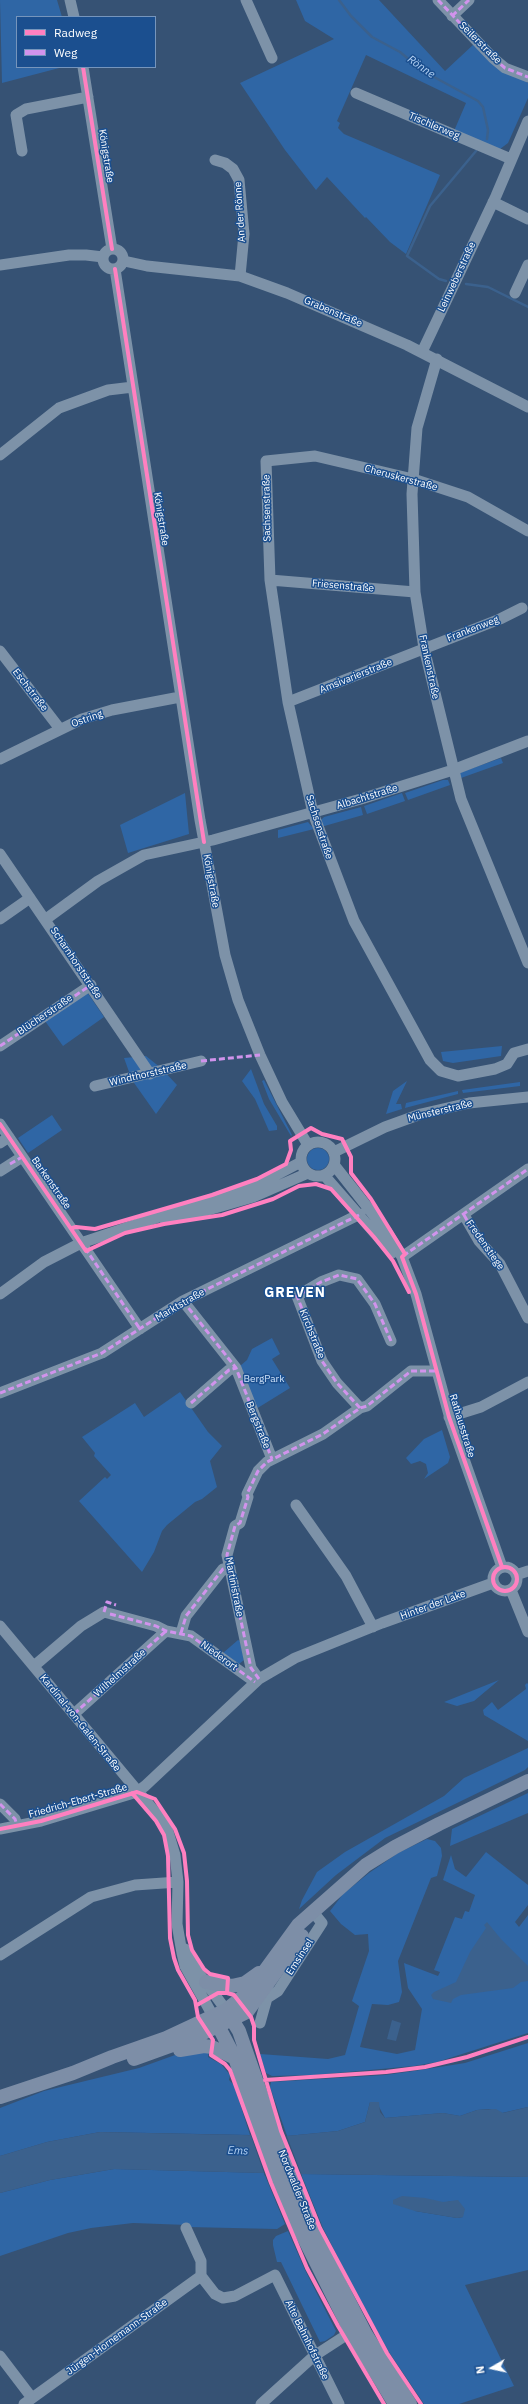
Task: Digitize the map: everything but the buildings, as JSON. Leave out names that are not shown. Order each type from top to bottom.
[{"type":"main road","points":[[502,1793],[528,1773]]},
{"type":"main road","points":[[230,2015],[269,1966],[298,1925],[348,1880],[395,1847],[528,1781]]},
{"type":"main road","points":[[0,2097],[74,2073],[115,2064],[162,2050],[230,2015],[247,2012],[264,1996],[302,1936],[313,1912]]},
{"type":"main road","points":[[206,1982],[227,1987],[237,1986],[269,1966]]},
{"type":"main road","name":"Nordwalder Straße","points":[[230,2015],[252,2086],[269,2156],[304,2227],[352,2332],[395,2404]]},
{"type":"main road","points":[[74,2073],[112,2056],[216,2022]]},
{"type":"main road","name":"Nordwalder Straße","points":[[216,2022],[252,2086]]},
{"type":"main road","points":[[162,2050],[183,2050],[204,2046],[212,2047],[235,2058]]},
{"type":"main road","name":"Nordwalder Straße","points":[[304,2227],[365,2334],[410,2404]]},
{"type":"street","points":[[70,0],[74,16]]},
{"type":"street","points":[[246,0],[272,58]]},
{"type":"street","name":"Seilerstraße","points":[[438,0],[493,58],[505,68],[528,77]]},
{"type":"street","points":[[452,16],[469,0]]},
{"type":"street","name":"Königstraße","points":[[83,68],[112,248]]},
{"type":"street","name":"Tischlerweg","points":[[356,93],[511,159]]},
{"type":"street","points":[[22,151],[16,115],[26,109],[88,97]]},
{"type":"street","name":"Leinweberstraße","points":[[422,352],[528,121]]},
{"type":"street","name":"An der Rönne","points":[[215,160],[225,163],[233,169],[239,180],[244,234],[240,276]]},
{"type":"street","points":[[492,202],[528,219]]},
{"type":"street","points":[[112,248],[121,252],[124,260],[120,268],[115,270],[105,265],[103,257],[105,253],[112,248]]},
{"type":"street","points":[[0,265],[69,255],[103,257]]},
{"type":"street","name":"Grabenstraße","points":[[124,260],[147,266],[240,276],[337,313],[437,359],[528,407]]},
{"type":"street","points":[[516,293],[528,265]]},
{"type":"street","name":"Königstraße","points":[[115,270],[180,697],[204,842],[225,955],[238,1000],[263,1062],[282,1102],[308,1145]]},
{"type":"street","name":"Frankenstraße","points":[[437,359],[417,428],[413,479],[415,592],[424,648],[453,770],[473,829],[528,963]]},
{"type":"street","points":[[0,455],[59,408],[108,390],[133,387]]},
{"type":"street","name":"Cheruskerstraße","points":[[266,461],[315,456],[413,479],[468,497],[528,531]]},
{"type":"street","name":"Sachsenstraße","points":[[266,461],[267,538],[270,580],[288,702],[313,813],[354,921],[432,1063],[441,1071],[458,1076],[495,1069],[507,1064],[514,1053],[528,1049]]},
{"type":"street","name":"Friesenstraße","points":[[270,580],[415,592]]},
{"type":"street","name":"Frankenweg","points":[[424,648],[500,619],[522,608]]},
{"type":"street","name":"Amsivarierstraße","points":[[288,702],[369,672],[424,648]]},
{"type":"street","name":"Eschstraße","points":[[0,651],[60,729]]},
{"type":"street","name":"Ostring","points":[[0,759],[82,719],[112,710],[180,697]]},
{"type":"street","name":"Albachtstraße","points":[[46,919],[98,881],[144,855],[204,842],[313,813],[453,770],[528,742]]},
{"type":"street","name":"Scharnhorststraße","points":[[0,854],[46,919],[150,1074]]},
{"type":"street","points":[[0,919],[30,898]]},
{"type":"street","name":"Blücherstraße","points":[[0,1046],[91,985]]},
{"type":"street","name":"Windthorststraße","points":[[95,1086],[202,1062]]},
{"type":"street","name":"Münsterstraße","points":[[334,1152],[384,1127],[421,1114],[468,1103],[528,1097]]},
{"type":"street","name":"Barkenstraße","points":[[0,1124],[4,1140],[22,1156],[140,1329]]},
{"type":"street","points":[[334,1166],[324,1175],[317,1176],[308,1173],[301,1162],[304,1150],[308,1145],[323,1142],[334,1152],[334,1166],[386,1232],[399,1258]]},
{"type":"street","points":[[0,1171],[22,1156]]},
{"type":"street","points":[[0,1294],[44,1262],[81,1243],[263,1182],[301,1162]]},
{"type":"street","points":[[399,1258],[464,1215],[528,1169]]},
{"type":"street","points":[[145,1221],[170,1218],[216,1208],[253,1197],[308,1173]]},
{"type":"street","points":[[324,1175],[399,1258]]},
{"type":"street","name":"Marktstraße","points":[[0,1393],[102,1353],[183,1301],[360,1214]]},
{"type":"street","name":"Fredenstiege","points":[[464,1215],[480,1241],[500,1264],[528,1318]]},
{"type":"street","name":"Rathausstraße","points":[[399,1258],[414,1288],[449,1417],[502,1567]]},
{"type":"street","name":"Kirchstraße","points":[[360,1408],[337,1383],[322,1361],[297,1296],[321,1282],[339,1275],[356,1279],[375,1304],[391,1341]]},
{"type":"street","name":"Bergstraße","points":[[183,1301],[236,1368],[272,1459]]},
{"type":"street","points":[[191,1403],[229,1370],[236,1368]]},
{"type":"street","name":"Martinistraße","points":[[257,1680],[251,1668],[227,1555],[235,1526],[240,1523],[248,1497],[247,1494],[258,1471],[272,1459],[323,1434],[360,1408],[368,1406],[411,1371],[437,1371]]},
{"type":"street","points":[[449,1417],[481,1407],[528,1382]]},
{"type":"street","points":[[296,1505],[346,1576],[373,1627]]},
{"type":"street","points":[[502,1567],[511,1569],[516,1575],[516,1583],[511,1590],[501,1591],[493,1583],[494,1572],[502,1567]]},
{"type":"street","points":[[181,1633],[186,1616],[223,1570],[230,1568]]},
{"type":"street","points":[[516,1575],[528,1571]]},
{"type":"street","name":"Hinter der Lake","points":[[257,1680],[295,1658],[373,1627],[493,1583]]},
{"type":"street","points":[[511,1590],[528,1632]]},
{"type":"street","name":"Niederort","points":[[34,1666],[81,1626],[104,1612],[156,1626],[166,1631],[191,1636],[222,1659],[257,1680]]},
{"type":"street","name":"Kardinal-von-Galen-Straße","points":[[0,1626],[160,1818],[170,1834],[175,1855],[178,1882],[179,1936],[185,1966],[216,2022]]},
{"type":"street","name":"Wilhelmstraße","points":[[74,1714],[166,1631]]},
{"type":"street","points":[[137,1792],[257,1680]]},
{"type":"street","name":"Friedrich-Ebert-Straße","points":[[0,1829],[41,1821],[137,1792]]},
{"type":"street","points":[[0,1804],[15,1819],[18,1826]]},
{"type":"street","points":[[0,1955],[91,1897],[135,1885],[178,1882]]},
{"type":"street","name":"Kardinal-von-Galen-Straße","points":[[179,1936],[206,1982],[230,2015]]},
{"type":"street","points":[[260,2023],[264,1996]]},
{"type":"street","points":[[186,2228],[201,2261],[201,2276]]},
{"type":"street","name":"Alte Bahnhofstraße","points":[[201,2276],[216,2294],[223,2298],[234,2296],[276,2275],[314,2356],[339,2404]]},
{"type":"street","name":"Jürgen-Hornemann-Straße","points":[[0,2356],[28,2401],[201,2276]]},
{"type":"street","points":[[261,2404],[314,2356],[352,2332]]},
{"type":"green space","points":[[0,0],[57,0],[62,16],[16,16],[16,68],[59,68],[2,83]]},
{"type":"green space","points":[[296,0],[379,0],[445,71],[474,44],[528,83],[528,98],[508,143],[500,149],[454,131],[466,103],[366,55],[337,121],[340,123],[338,128],[344,134],[440,175],[406,254],[390,242],[366,217],[365,218],[327,177],[316,190],[285,150],[240,83],[334,39],[305,21]]},
{"type":"green space","points":[[501,758],[503,763],[461,778],[459,773]]},
{"type":"green space","points":[[443,780],[448,780],[450,785],[408,800],[405,793]]},
{"type":"green space","points":[[185,793],[189,834],[128,853],[120,825]]},
{"type":"green space","points":[[402,793],[405,801],[367,814],[364,806]]},
{"type":"green space","points":[[361,807],[363,815],[321,827],[320,821],[324,817]]},
{"type":"green space","points":[[308,822],[314,829],[278,838],[278,830]]},
{"type":"green space","points":[[87,992],[104,1017],[63,1046],[45,1021]]},
{"type":"green space","points":[[502,1046],[501,1056],[453,1063],[443,1061],[441,1052]]},
{"type":"green space","points":[[146,1056],[161,1068],[177,1085],[156,1114],[132,1080],[124,1058]]},
{"type":"green space","points":[[251,1069],[264,1104],[277,1126],[277,1130],[269,1131],[255,1099],[242,1081]]},
{"type":"green space","points":[[264,1080],[292,1135],[291,1136],[269,1099],[262,1081]]},
{"type":"green space","points":[[407,1081],[396,1104],[401,1104],[402,1109],[386,1114],[393,1091]]},
{"type":"green space","points":[[520,1082],[520,1086],[463,1093],[462,1090]]},
{"type":"green space","points":[[458,1091],[458,1094],[405,1108],[406,1103]]},
{"type":"green space","points":[[52,1115],[62,1130],[28,1153],[18,1138]]},
{"type":"green space","points":[[318,1148],[326,1151],[329,1159],[326,1167],[318,1170],[310,1167],[307,1159],[310,1151]]},
{"type":"green space","name":"BergPark","points":[[272,1338],[280,1354],[272,1359],[290,1388],[256,1409],[240,1366],[247,1360],[252,1349]]},
{"type":"green space","points":[[180,1392],[208,1432],[222,1446],[210,1461],[217,1487],[202,1499],[195,1502],[167,1525],[162,1531],[154,1552],[142,1572],[79,1501],[105,1477],[107,1479],[111,1475],[94,1456],[95,1453],[82,1437],[135,1403],[144,1417]]},
{"type":"green space","points":[[442,1430],[450,1457],[448,1463],[424,1479],[428,1473],[426,1464],[420,1461],[411,1464],[406,1458],[424,1439]]},
{"type":"green space","points":[[238,1640],[240,1641],[244,1660],[239,1664],[223,1653]]},
{"type":"green space","points":[[499,1680],[474,1701],[457,1706],[444,1702]]},
{"type":"green space","points":[[527,1683],[528,1741],[484,1715],[483,1710],[492,1702],[498,1710],[526,1689],[525,1685]]},
{"type":"green space","points":[[528,1748],[528,1767],[525,1770],[385,1838],[336,1875],[299,1909],[302,1900],[317,1872],[345,1852],[444,1796],[464,1778]]},
{"type":"green space","points":[[528,1793],[528,1813],[450,1846],[452,1829]]},
{"type":"green space","points":[[427,1839],[435,1841],[441,1848],[442,1856],[437,1876],[431,1878],[398,1961],[402,1992],[399,2002],[388,2005],[372,2004],[360,2047],[397,2054],[415,2050],[422,2009],[408,1988],[404,1963],[438,1976],[440,1972],[434,1970],[455,1917],[462,1919],[465,1911],[469,1912],[475,1895],[443,1880],[451,1855],[455,1869],[466,1877],[486,1852],[528,1885],[528,1905],[515,1922],[519,1927],[528,1915],[528,2033],[437,2062],[414,2066],[314,2075],[272,2076],[266,2073],[260,2054],[328,2059],[345,2055],[359,2006],[352,2001],[369,1951],[368,1934],[355,1935],[341,1924],[330,1911],[343,1894],[369,1873],[398,1853]]},
{"type":"green space","points":[[528,2043],[528,2107],[502,2113],[489,2109],[477,2110],[460,2116],[443,2113],[385,2118],[378,2105],[370,2102],[365,2122],[338,2131],[287,2136],[270,2087],[271,2082],[385,2075],[465,2063]]},
{"type":"green space","points":[[189,2050],[209,2050],[208,2057],[221,2064],[230,2075],[229,2080],[234,2085],[250,2135],[100,2132],[47,2142],[0,2156],[0,2108],[44,2091],[139,2068]]},
{"type":"green space","points":[[114,2169],[264,2173],[285,2224],[277,2229],[188,2227],[188,2225],[133,2223],[91,2228],[68,2233],[0,2256],[0,2193],[50,2180]]},
{"type":"green space","points":[[301,2174],[528,2177],[528,2270],[465,2285],[514,2386],[459,2404],[424,2404],[389,2352],[356,2293],[323,2228]],"holes":[[[451,2201],[463,2217],[457,2218],[415,2211]]]},
{"type":"green space","points":[[288,2231],[305,2270],[336,2331],[334,2335],[325,2341],[320,2342],[281,2262],[277,2262],[273,2240],[276,2236]]},
{"type":"water","points":[[487,1922],[501,1939],[528,1966],[528,1981],[521,1982],[513,1988],[461,1995],[453,1999],[451,2003],[433,1999],[431,1995],[434,1992],[456,1982],[470,1952],[486,1928],[484,1925]]},
{"type":"water","points":[[392,2020],[401,2023],[396,2041],[387,2039]]},
{"type":"water","name":"Ems","points":[[370,2102],[379,2102],[380,2112],[385,2118],[443,2113],[460,2116],[477,2110],[496,2109],[503,2113],[528,2107],[528,2177],[301,2174],[114,2169],[50,2180],[0,2193],[0,2156],[47,2142],[100,2132],[287,2136],[338,2131],[365,2122]]},
{"type":"water","points":[[402,2196],[425,2198],[443,2202],[458,2200],[465,2209],[463,2217],[457,2218],[415,2211],[393,2204],[393,2200]]},
{"type":"pier","points":[[250,2133],[286,2134],[302,2176],[265,2176]]},
{"type":"waterway","name":"Rönne","points":[[339,0],[351,16],[372,37],[400,52],[423,71],[478,101],[483,107],[488,130],[487,139]]},
{"type":"waterway","name":"Rönne","points":[[446,281],[439,279],[407,256],[430,206],[476,151]]},
{"type":"waterway","name":"Rönne","points":[[466,284],[488,287],[528,307]]},
{"type":"marked path","points":[[438,0],[493,58],[505,68],[528,77]]},
{"type":"marked path","points":[[452,16],[469,0]]},
{"type":"marked path","points":[[0,1046],[91,985]]},
{"type":"marked path","points":[[201,1061],[260,1055]]},
{"type":"marked path","points":[[10,1164],[22,1157]]},
{"type":"marked path","points":[[403,1256],[528,1169]]},
{"type":"marked path","points":[[0,1393],[102,1353],[183,1301],[359,1215]]},
{"type":"marked path","points":[[464,1215],[479,1241]]},
{"type":"marked path","points":[[85,1248],[140,1329]]},
{"type":"marked path","points":[[360,1408],[337,1383],[322,1361],[297,1296],[321,1282],[339,1275],[357,1279],[375,1304],[391,1341]]},
{"type":"marked path","points":[[183,1301],[236,1368],[272,1459]]},
{"type":"marked path","points":[[191,1403],[229,1370],[236,1368]]},
{"type":"marked path","points":[[259,1679],[251,1668],[227,1555],[235,1526],[240,1523],[248,1497],[247,1494],[258,1471],[267,1462],[323,1434],[360,1408],[367,1406],[411,1371],[437,1371]]},
{"type":"marked path","points":[[181,1633],[186,1616],[223,1569],[230,1568]]},
{"type":"marked path","points":[[104,1612],[107,1602],[116,1605]]},
{"type":"marked path","points":[[110,1614],[156,1626],[166,1631],[191,1636],[255,1682]]},
{"type":"marked path","points":[[74,1714],[166,1631]]},
{"type":"marked path","points":[[0,1804],[15,1819],[17,1825]]},
{"type":"cycle path","points":[[83,68],[112,249]]},
{"type":"cycle path","points":[[115,269],[204,842]]},
{"type":"cycle path","points":[[0,1124],[86,1251],[125,1233],[164,1224],[222,1215],[273,1199],[299,1186],[316,1184],[331,1189],[374,1237],[393,1261],[409,1292]]},
{"type":"cycle path","points":[[72,1228],[95,1229],[212,1195],[257,1179],[286,1164],[291,1150],[290,1141],[311,1128],[322,1134],[342,1139],[351,1157],[351,1173],[371,1199],[405,1254],[402,1257],[416,1294],[449,1417],[502,1567]]},
{"type":"cycle path","points":[[505,1567],[514,1570],[517,1579],[514,1588],[505,1591],[496,1588],[493,1579],[496,1570],[505,1567]]},
{"type":"cycle path","points":[[0,1829],[41,1821],[137,1792],[155,1799],[175,1829],[184,1853],[187,1881],[188,1935],[192,1950],[204,1969],[210,1974],[228,1978],[227,1993]]},
{"type":"cycle path","points":[[132,1793],[156,1821],[164,1835],[168,1856],[170,1938],[174,1958],[178,1970],[195,2000],[198,2017],[213,2040],[211,2055],[225,2064],[230,2070],[271,2183],[307,2268],[338,2326],[384,2404]]},
{"type":"cycle path","points":[[197,2005],[218,1993],[227,1993],[234,1995],[251,2017],[254,2026],[254,2040],[281,2131],[320,2228],[387,2353],[421,2404]]},
{"type":"cycle path","points":[[265,2080],[386,2072],[425,2067],[467,2057],[528,2037]]},
{"type":"district","name":"GREVEN","points":[[295,1293]]}]
